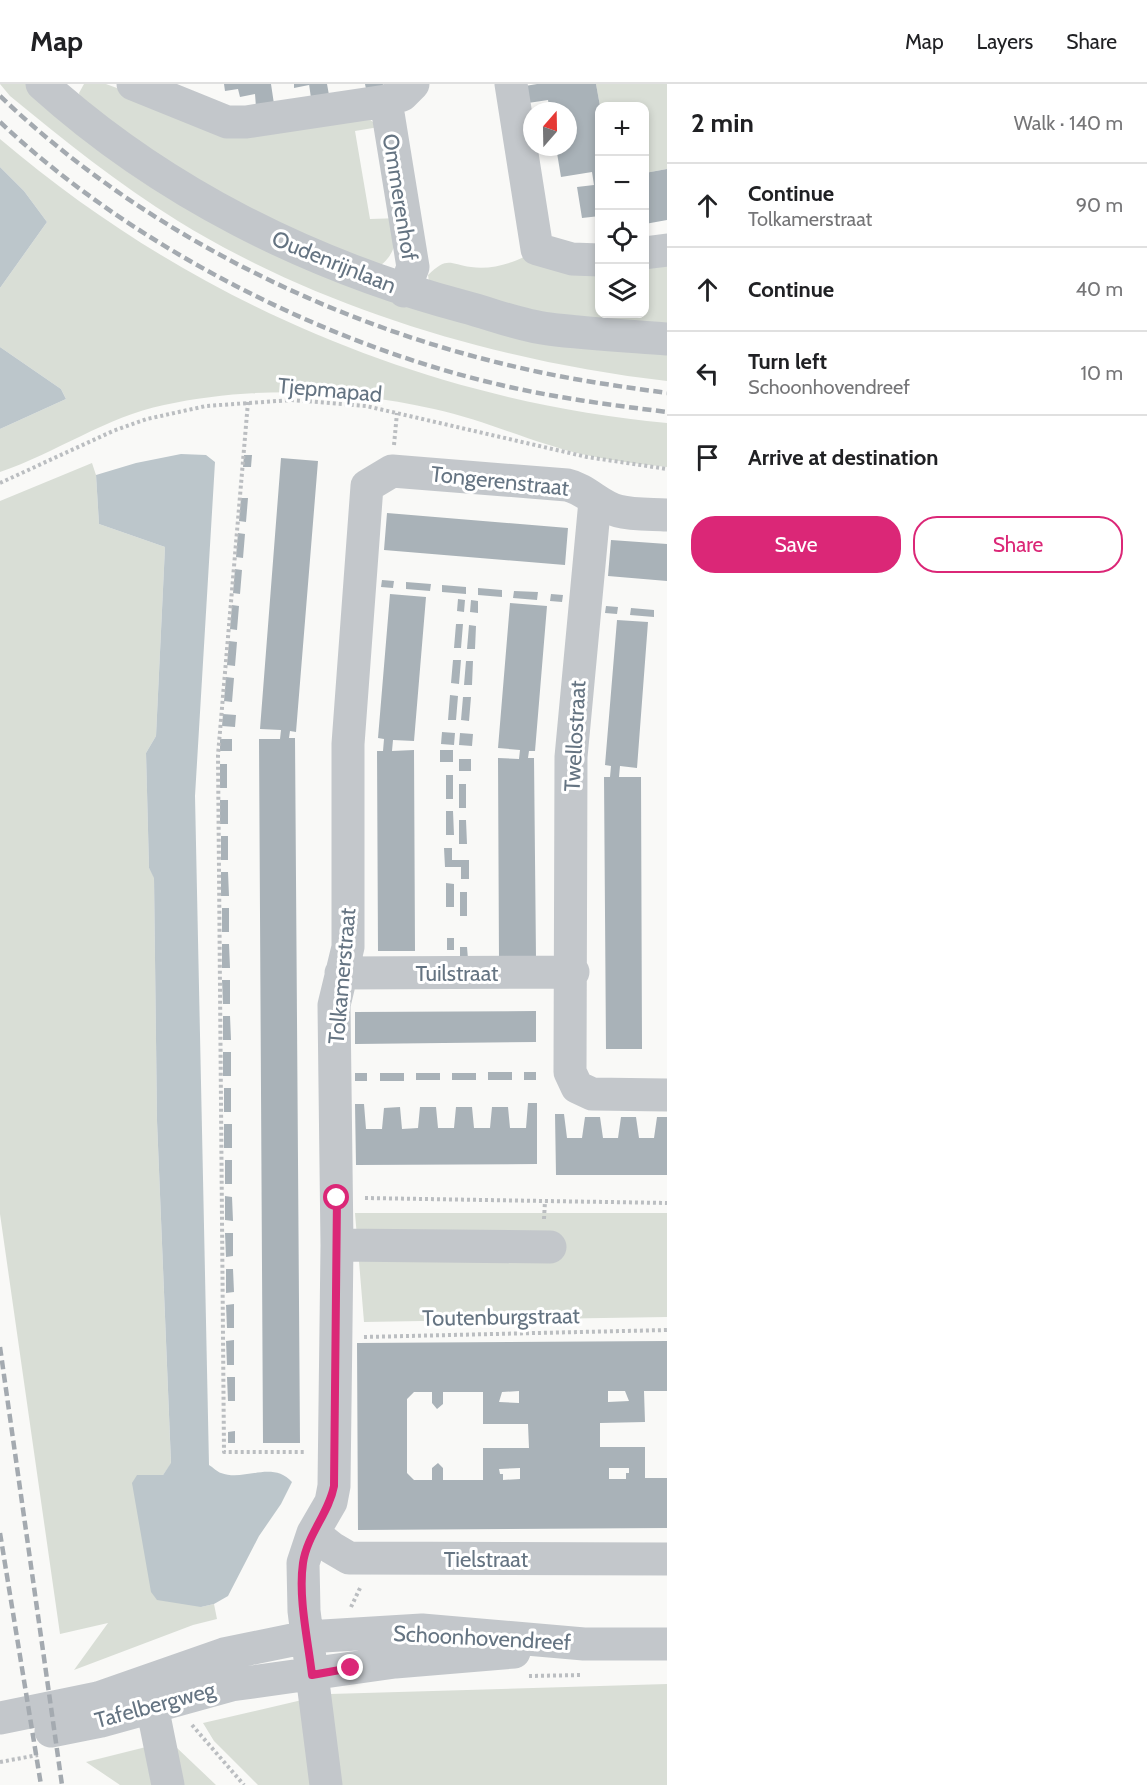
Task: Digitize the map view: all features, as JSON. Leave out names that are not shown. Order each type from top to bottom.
[{"type":"street","name":"Ommerenhof","points":[[133,84],[227,122],[246,122],[386,101],[402,95],[413,84]]},
{"type":"street","points":[[511,84],[511,137],[520,191],[537,249],[572,259],[595,260]]},
{"type":"street","name":"Oudenrijnlaan","points":[[58,89],[126,152],[254,228],[335,265],[404,291],[547,329],[667,339]]},
{"type":"street","name":"Ommerenhof","points":[[386,101],[413,267],[404,291]]},
{"type":"street","points":[[649,252],[667,250]]},
{"type":"street","name":"Tongerenstraat","points":[[367,486],[392,471],[567,485],[578,487],[595,501],[618,511],[667,515]]},
{"type":"street","name":"Tolkamerstraat","points":[[327,1785],[307,1637],[303,1563],[314,1533],[331,1502],[334,1486],[337,1198],[334,1005],[348,947],[348,744],[367,486]]},
{"type":"street","name":"Twellostraat","points":[[595,501],[571,757],[573,972],[570,1072],[577,1087],[592,1094],[667,1095]]},
{"type":"street","name":"Tuilstraat","points":[[341,973],[573,972]]},
{"type":"street","points":[[337,1245],[550,1247]]},
{"type":"street","name":"Tielstraat","points":[[314,1533],[349,1558],[667,1558]]},
{"type":"street","name":"Schoonhovendreef","points":[[307,1637],[422,1630],[584,1644],[667,1644]]},
{"type":"street","name":"Tafelbergweg","points":[[0,1718],[98,1698],[224,1654],[307,1637]]},
{"type":"street","name":"Schoonhovendreef","points":[[312,1675],[395,1662],[467,1658],[584,1644]]},
{"type":"street","name":"Tafelbergweg","points":[[0,1740],[101,1721],[231,1685],[312,1675]]},
{"type":"street","points":[[152,1706],[168,1785]]},
{"type":"path","name":"Tjepmapad","points":[[0,483],[113,431],[147,419],[206,406],[248,402],[313,401],[366,406],[587,457],[667,469]]},
{"type":"path","points":[[248,402],[218,755],[224,1452],[334,1451]]},
{"type":"path","points":[[337,1198],[667,1203]]},
{"type":"path","name":"Toutenburgstraat","points":[[337,1337],[667,1330]]},
{"type":"path","points":[[190,1722],[244,1785]]},
{"type":"path","points":[[0,1762],[31,1756]]},
{"type":"shaded area","points":[[0,84],[27,84],[222,223],[667,348],[667,381],[604,372],[477,345],[414,327],[291,280],[233,252],[156,207],[71,145],[10,96]]},
{"type":"shaded area","points":[[84,84],[106,84],[231,130],[362,113],[379,127],[355,131],[370,219],[401,218],[391,254],[382,265],[375,269],[282,230],[159,159],[80,97],[79,93]]},
{"type":"shaded area","points":[[596,84],[667,84],[667,169],[649,172],[649,102],[599,102]]},
{"type":"shaded area","points":[[0,139],[73,196],[149,248],[229,293],[312,332],[397,365],[485,391],[575,411],[667,423],[667,467],[606,459],[567,450],[472,419],[401,402],[299,392],[231,395],[164,405],[101,426],[0,472],[0,429],[66,399],[61,389],[0,347],[0,288],[47,222],[24,191],[0,167]]},
{"type":"shaded area","points":[[0,167],[24,191],[47,222],[0,288]]},
{"type":"shaded area","points":[[526,256],[595,266],[595,318],[649,318],[649,262],[667,260],[667,324],[548,322],[429,282],[428,275],[445,263],[485,268],[506,264]]},
{"type":"shaded area","points":[[0,347],[61,389],[66,399],[0,429]]},
{"type":"shaded area","points":[[181,454],[206,455],[215,462],[195,796],[209,1465],[230,1475],[276,1473],[292,1482],[281,1504],[259,1536],[228,1596],[214,1604],[201,1607],[157,1600],[151,1592],[132,1483],[137,1475],[163,1475],[171,1463],[157,1121],[154,878],[149,868],[146,753],[156,736],[165,547],[99,524],[96,475],[136,463]]},
{"type":"shaded area","points":[[92,463],[96,475],[99,524],[165,547],[156,736],[146,753],[149,868],[154,877],[157,1121],[171,1464],[163,1475],[137,1475],[201,1607],[214,1604],[217,1619],[193,1625],[74,1670],[108,1623],[60,1634],[0,1214],[0,501]]},
{"type":"shaded area","points":[[355,1213],[667,1213],[667,1317],[364,1322]]},
{"type":"shaded area","points":[[667,1684],[667,1785],[336,1785],[330,1694]]},
{"type":"shaded area","points":[[302,1700],[312,1785],[258,1785],[214,1741],[203,1723]]},
{"type":"shaded area","points":[[150,1746],[157,1785],[120,1785],[86,1762]]},
{"type":"shaded area","points":[[176,1747],[216,1785],[180,1785]]},
{"type":"building","points":[[224,84],[271,84],[274,104],[256,107],[255,94],[240,97],[238,89],[225,91]]},
{"type":"building","points":[[294,84],[309,84],[309,85],[294,88]]},
{"type":"building","points":[[309,84],[327,84],[329,95],[311,98]]},
{"type":"building","points":[[365,84],[383,84],[384,86],[366,89]]},
{"type":"building","points":[[596,84],[599,102],[595,102],[595,217],[582,218],[577,187],[594,185],[592,172],[561,177],[558,156],[577,156],[577,102],[548,102],[548,100],[528,102],[525,86]]},
{"type":"building","points":[[667,169],[667,220],[649,223],[649,172]]},
{"type":"building","points":[[244,455],[252,455],[251,467],[243,467]]},
{"type":"building","points":[[281,458],[318,461],[296,732],[290,731],[289,738],[295,738],[300,1443],[263,1443],[259,739],[280,739],[281,730],[260,729]]},
{"type":"building","points":[[241,498],[248,498],[246,522],[239,521]]},
{"type":"building","points":[[387,513],[568,528],[565,565],[384,550]]},
{"type":"building","points":[[238,533],[245,534],[243,558],[236,557]]},
{"type":"building","points":[[611,540],[667,544],[667,581],[608,576]]},
{"type":"building","points":[[235,569],[242,570],[240,594],[233,593]]},
{"type":"building","points":[[382,580],[394,581],[393,588],[381,587]]},
{"type":"building","points":[[406,582],[431,584],[430,591],[406,589]]},
{"type":"building","points":[[442,585],[466,587],[466,594],[442,592]]},
{"type":"building","points":[[478,588],[502,590],[502,597],[478,595]]},
{"type":"building","points":[[514,591],[538,592],[537,600],[513,598]]},
{"type":"building","points":[[390,594],[426,597],[414,741],[393,740],[392,751],[414,750],[415,951],[378,951],[377,751],[383,751],[384,739],[378,738]]},
{"type":"building","points":[[551,594],[563,595],[562,602],[550,601]]},
{"type":"building","points":[[458,599],[465,600],[464,612],[457,611]]},
{"type":"building","points":[[471,600],[478,601],[478,613],[470,612]]},
{"type":"building","points":[[510,603],[547,606],[535,751],[529,751],[528,758],[534,758],[536,958],[499,959],[498,758],[519,759],[520,750],[498,748]]},
{"type":"building","points":[[232,605],[239,606],[237,630],[230,629]]},
{"type":"building","points":[[606,606],[618,607],[617,614],[605,613]]},
{"type":"building","points":[[631,608],[654,610],[654,617],[630,615]]},
{"type":"building","points":[[617,620],[648,622],[637,768],[620,766],[619,777],[641,777],[642,1049],[606,1049],[604,777],[610,777],[611,766],[605,765]]},
{"type":"building","points":[[456,624],[463,624],[461,648],[454,648]]},
{"type":"building","points":[[469,625],[476,626],[475,649],[467,649]]},
{"type":"building","points":[[229,641],[237,642],[235,666],[227,665]]},
{"type":"building","points":[[453,660],[461,660],[459,684],[451,683]]},
{"type":"building","points":[[466,661],[473,661],[472,685],[464,685]]},
{"type":"building","points":[[226,677],[234,678],[232,702],[224,701]]},
{"type":"building","points":[[450,695],[458,696],[456,720],[448,720]]},
{"type":"building","points":[[463,697],[471,697],[469,721],[461,720]]},
{"type":"building","points":[[223,714],[236,715],[235,727],[222,726]]},
{"type":"building","points":[[442,732],[455,733],[454,745],[441,744]]},
{"type":"building","points":[[460,733],[473,734],[472,746],[459,745]]},
{"type":"building","points":[[220,739],[232,739],[232,751],[220,751]]},
{"type":"building","points":[[440,750],[453,750],[453,762],[440,762]]},
{"type":"building","points":[[459,759],[471,759],[471,771],[459,771]]},
{"type":"building","points":[[220,764],[227,764],[227,788],[220,788]]},
{"type":"building","points":[[446,775],[453,775],[453,799],[446,799]]},
{"type":"building","points":[[459,784],[466,784],[466,808],[459,808]]},
{"type":"building","points":[[220,800],[228,800],[228,824],[220,824]]},
{"type":"building","points":[[446,811],[453,811],[454,835],[446,835]]},
{"type":"building","points":[[459,820],[466,820],[467,844],[459,844]]},
{"type":"building","points":[[221,836],[228,836],[228,860],[221,860]]},
{"type":"building","points":[[444,848],[452,848],[452,860],[469,860],[469,879],[461,879],[461,867],[445,867]]},
{"type":"building","points":[[221,872],[228,872],[229,896],[221,896]]},
{"type":"building","points":[[446,883],[454,884],[454,907],[446,907]]},
{"type":"building","points":[[460,892],[467,892],[467,916],[460,916]]},
{"type":"building","points":[[222,908],[229,908],[229,932],[222,932]]},
{"type":"building","points":[[447,938],[454,938],[454,950],[447,950]]},
{"type":"building","points":[[222,944],[229,944],[230,968],[222,968]]},
{"type":"building","points":[[460,947],[467,947],[468,959],[460,959]]},
{"type":"building","points":[[222,980],[230,980],[230,1004],[223,1004]]},
{"type":"building","points":[[536,1011],[536,1042],[355,1044],[355,1012]]},
{"type":"building","points":[[223,1016],[230,1016],[231,1040],[223,1040]]},
{"type":"building","points":[[223,1052],[231,1052],[231,1076],[223,1076]]},
{"type":"building","points":[[488,1072],[512,1072],[512,1080],[488,1080]]},
{"type":"building","points":[[524,1072],[536,1072],[536,1080],[524,1080]]},
{"type":"building","points":[[355,1073],[367,1073],[367,1081],[355,1081]]},
{"type":"building","points":[[380,1073],[404,1073],[404,1081],[380,1081]]},
{"type":"building","points":[[416,1073],[440,1073],[440,1080],[416,1080]]},
{"type":"building","points":[[452,1073],[476,1073],[476,1080],[452,1080]]},
{"type":"building","points":[[224,1088],[231,1088],[231,1112],[224,1112]]},
{"type":"building","points":[[528,1103],[537,1103],[537,1164],[356,1165],[355,1104],[364,1104],[366,1129],[382,1129],[384,1108],[400,1107],[402,1129],[418,1128],[420,1107],[436,1107],[438,1128],[454,1128],[456,1107],[472,1107],[474,1128],[490,1128],[492,1107],[508,1107],[510,1128],[526,1128]]},
{"type":"building","points":[[555,1114],[564,1114],[567,1138],[582,1138],[585,1117],[600,1117],[603,1138],[618,1138],[621,1117],[636,1117],[639,1138],[654,1138],[657,1117],[667,1117],[667,1175],[556,1175]]},
{"type":"building","points":[[224,1124],[232,1124],[232,1148],[224,1148]]},
{"type":"building","points":[[225,1160],[232,1160],[232,1184],[225,1184]]},
{"type":"building","points":[[225,1196],[232,1197],[233,1221],[225,1220]]},
{"type":"building","points":[[225,1233],[233,1233],[233,1256],[226,1257]]},
{"type":"building","points":[[226,1269],[233,1269],[234,1292],[226,1293]]},
{"type":"building","points":[[234,1304],[234,1328],[227,1328],[226,1305]]},
{"type":"building","points":[[234,1340],[234,1365],[227,1365],[226,1341]]},
{"type":"building","points":[[667,1341],[667,1391],[644,1391],[645,1422],[600,1423],[600,1447],[645,1447],[645,1478],[667,1478],[667,1528],[358,1530],[357,1343]],"holes":[[[519,1391],[519,1403],[499,1402],[502,1392]],[[608,1391],[625,1391],[629,1401],[608,1402]],[[414,1392],[432,1392],[432,1403],[437,1409],[443,1404],[443,1392],[483,1392],[483,1424],[528,1424],[529,1448],[483,1448],[483,1480],[443,1480],[443,1468],[438,1463],[432,1468],[432,1480],[414,1480],[407,1473],[407,1399]],[[520,1468],[520,1479],[503,1480],[503,1474],[500,1474],[499,1469]],[[609,1468],[629,1468],[626,1479],[609,1479]]]},
{"type":"building","points":[[227,1377],[235,1377],[235,1401],[228,1401]]},
{"type":"building","points":[[235,1431],[235,1443],[228,1443],[228,1432]]},
{"type":"railway","points":[[0,96],[59,148],[122,195],[189,238],[260,275],[332,308],[407,336],[483,359],[572,379],[667,393]]},
{"type":"railway","points":[[0,122],[52,167],[109,210],[170,249],[234,285],[300,317],[367,344],[435,367],[501,385],[604,404],[667,412]]},
{"type":"railway","points":[[0,1347],[62,1785]]},
{"type":"railway","points":[[0,1533],[41,1785]]},
{"type":"route","points":[[337,1198],[334,1486],[331,1502],[314,1533],[303,1563],[304,1611],[312,1675],[351,1668]]}]
